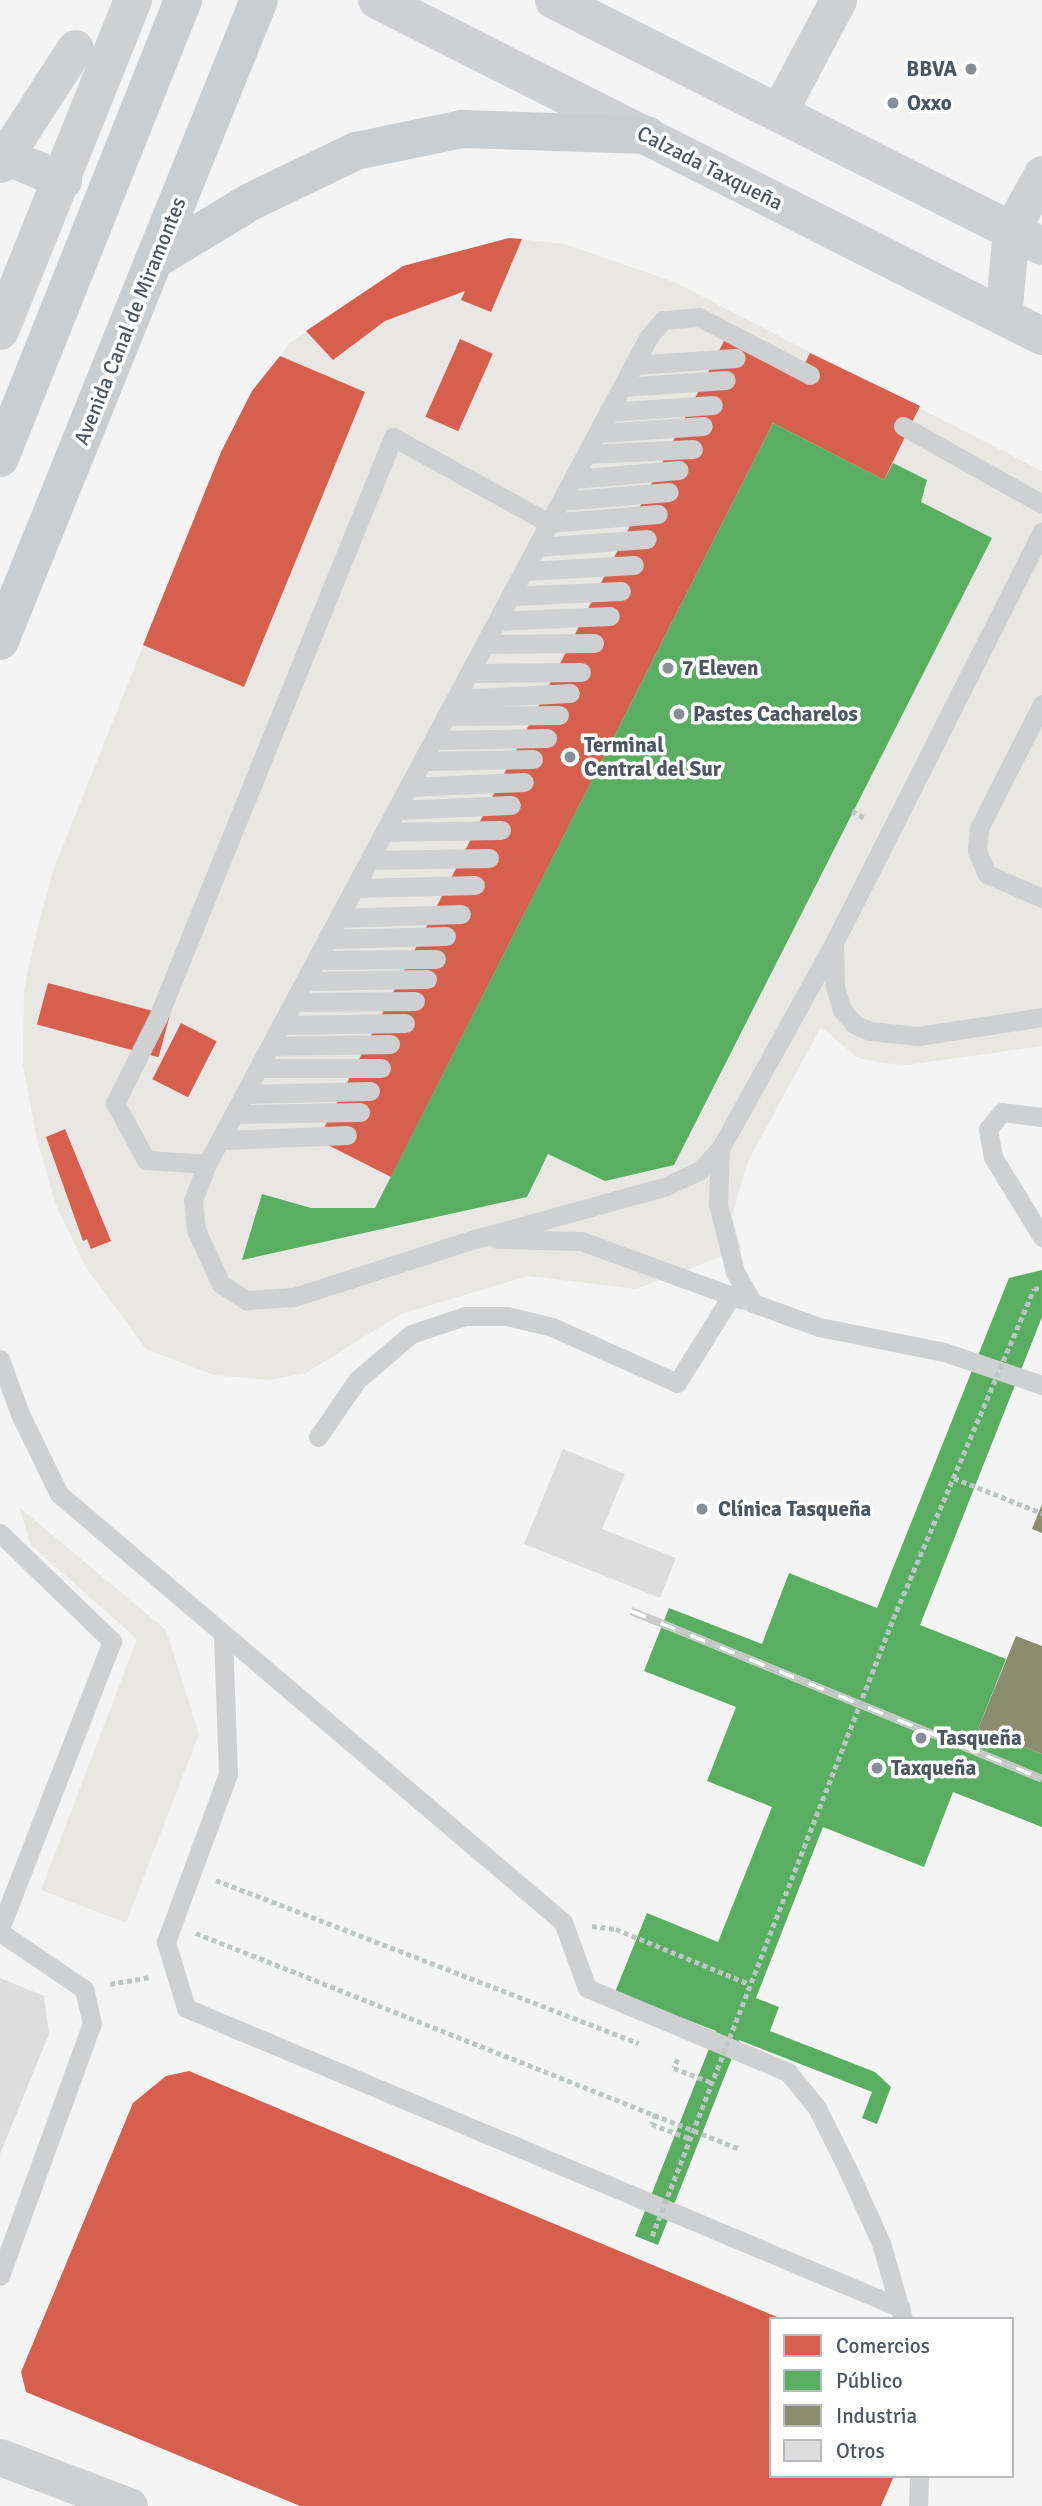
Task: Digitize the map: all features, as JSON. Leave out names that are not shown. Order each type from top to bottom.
[{"type":"main road","points":[[0,458],[183,0]]},
{"type":"main road","name":"Avenida Canal de Miramontes","points":[[0,641],[259,0]]},
{"type":"main road","name":"Calzada Taxqueña","points":[[377,0],[1042,336]]},
{"type":"main road","points":[[557,0],[778,113],[1034,228]]},
{"type":"main road","points":[[156,259],[250,202],[356,151],[462,129],[647,135]]},
{"type":"street","points":[[0,331],[63,180],[133,0]]},
{"type":"street","points":[[778,113],[838,0]]},
{"type":"street","points":[[63,180],[2,160],[75,48]]},
{"type":"street","points":[[1003,316],[1034,228],[1042,174]]},
{"type":"street","points":[[0,2457],[129,2506]]},
{"type":"lane","points":[[810,375],[699,317],[663,320],[633,365],[499,621],[281,1025],[261,1068],[207,1164],[193,1200],[196,1230],[221,1284],[246,1300],[293,1297],[475,1239],[664,1187],[699,1171],[720,1149],[834,943],[1042,532]]},
{"type":"lane","points":[[633,365],[736,358]]},
{"type":"lane","points":[[622,387],[726,380]]},
{"type":"lane","points":[[608,412],[713,405]]},
{"type":"lane","points":[[599,433],[703,426]]},
{"type":"lane","points":[[903,426],[1042,504]]},
{"type":"lane","points":[[207,1164],[146,1160],[115,1103],[158,1017],[393,437],[549,523],[658,514]]},
{"type":"lane","points":[[588,454],[693,449]]},
{"type":"lane","points":[[574,478],[679,470]]},
{"type":"lane","points":[[561,501],[669,492]]},
{"type":"lane","points":[[537,547],[647,539]]},
{"type":"lane","points":[[525,571],[634,565]]},
{"type":"lane","points":[[512,596],[621,591]]},
{"type":"lane","points":[[499,621],[610,616]]},
{"type":"lane","points":[[486,645],[594,643]]},
{"type":"lane","points":[[470,673],[581,672]]},
{"type":"lane","points":[[451,707],[570,693]]},
{"type":"lane","points":[[1042,704],[979,828],[977,851],[987,874],[1042,898]]},
{"type":"lane","points":[[451,707],[559,715]]},
{"type":"lane","points":[[434,740],[547,738]]},
{"type":"lane","points":[[422,761],[533,759]]},
{"type":"lane","points":[[408,787],[524,782]]},
{"type":"lane","points":[[397,810],[511,805]]},
{"type":"lane","points":[[384,832],[501,830]]},
{"type":"lane","points":[[369,860],[489,858]]},
{"type":"lane","points":[[355,888],[475,885]]},
{"type":"lane","points":[[338,918],[461,914]]},
{"type":"lane","points":[[327,939],[446,936]]},
{"type":"lane","points":[[834,943],[835,987],[842,1010],[854,1024],[870,1031],[918,1036],[1042,1017]]},
{"type":"lane","points":[[316,960],[436,959]]},
{"type":"lane","points":[[305,981],[427,979]]},
{"type":"lane","points":[[294,1002],[415,1001]]},
{"type":"lane","points":[[281,1025],[405,1023]]},
{"type":"lane","points":[[271,1046],[390,1044]]},
{"type":"lane","points":[[261,1068],[381,1068]]},
{"type":"lane","points":[[246,1094],[370,1091]]},
{"type":"lane","points":[[234,1114],[360,1112]]},
{"type":"lane","points":[[1042,1117],[1002,1112],[988,1129],[993,1157],[1042,1237]]},
{"type":"lane","points":[[222,1140],[346,1135]]},
{"type":"lane","points":[[720,1149],[718,1204],[734,1272],[753,1303]]},
{"type":"lane","points":[[475,1239],[581,1241],[819,1327],[944,1352],[1042,1385]]},
{"type":"lane","points":[[318,1437],[357,1380],[411,1334],[465,1316],[507,1316],[552,1327],[677,1383],[732,1296]]},
{"type":"lane","points":[[0,1359],[20,1414],[59,1494],[222,1637],[563,1922],[587,1988],[788,2072],[817,2108],[848,2170],[881,2243],[902,2314]]},
{"type":"lane","points":[[0,1532],[112,1641],[0,1930],[84,1989],[92,2023],[0,2276]]},
{"type":"lane","points":[[222,1637],[228,1774],[166,1942],[186,2008],[902,2314]]},
{"type":"lane","points":[[918,2506],[919,2478]]},
{"type":"path","points":[[652,2236],[747,1983],[954,1478],[1034,1289],[1042,1287]]},
{"type":"path","points":[[954,1478],[1042,1513]]},
{"type":"path","points":[[192,1871],[653,2049]]},
{"type":"path","points":[[172,1924],[740,2149]]},
{"type":"path","points":[[616,1929],[747,1983]]},
{"type":"path","points":[[666,2054],[690,2064]]},
{"type":"path","points":[[678,2059],[674,2068],[710,2082]]},
{"type":"path","points":[[702,2069],[727,2079]]},
{"type":"path","points":[[656,2114],[652,2124],[689,2138]]},
{"type":"shaded area","name":"Terminal Central del Sur","points":[[509,238],[565,244],[674,282],[1042,471],[1042,1046],[907,1065],[883,1063],[858,1058],[821,1027],[748,1161],[732,1216],[741,1249],[636,1289],[528,1276],[401,1314],[306,1373],[269,1380],[213,1375],[146,1349],[85,1266],[55,1203],[35,1131],[23,1065],[24,989],[38,925],[54,868],[221,452],[252,391],[290,343],[403,266]]},
{"type":"shaded area","points":[[19,1507],[166,1630],[199,1734],[126,1923],[41,1890],[137,1639],[31,1545]]},
{"type":"building: Comercios","points":[[509,238],[522,239],[491,312],[461,300],[465,291],[385,321],[333,360],[306,331],[403,266]]},
{"type":"building: Comercios","points":[[460,339],[493,354],[458,431],[425,417]]},
{"type":"building: Comercios","points":[[725,339],[800,373],[810,353],[920,406],[884,480],[773,423],[391,1177],[318,1140]]},
{"type":"building: Comercios","points":[[280,356],[365,392],[244,687],[143,645],[221,452],[252,391]]},
{"type":"building: Comercios","points":[[48,983],[170,1016],[159,1057],[37,1025]]},
{"type":"building: Comercios","points":[[181,1023],[217,1041],[188,1097],[152,1079]]},
{"type":"building: Comercios","points":[[65,1129],[111,1241],[91,1249],[87,1239],[83,1241],[46,1137]]},
{"type":"building: Comercios","points":[[189,2071],[777,2317],[769,2317],[769,2478],[893,2478],[881,2506],[300,2506],[26,2392],[21,2372],[133,2103],[166,2076]]},
{"type":"building: Público","points":[[773,423],[884,480],[893,463],[927,480],[921,502],[992,538],[674,1165],[605,1181],[548,1154],[527,1197],[242,1260],[262,1194],[311,1208],[375,1208]]},
{"type":"building: Público","name":"Taxqueña","points":[[1042,1270],[1042,1317],[920,1625],[1006,1659],[978,1729],[1042,1754],[1042,1827],[953,1792],[924,1867],[823,1827],[756,1998],[779,2007],[770,2031],[875,2072],[891,2087],[877,2124],[862,2118],[872,2092],[739,2040],[658,2245],[635,2236],[716,2031],[615,1992],[647,1913],[718,1942],[772,1807],[707,1781],[736,1707],[644,1671],[669,1608],[762,1644],[789,1573],[877,1608],[1009,1278]]},
{"type":"building: Industria","points":[[1042,1504],[1042,1533],[1032,1529]]},
{"type":"building: Industria","points":[[1016,1636],[1042,1646],[1042,1754],[978,1729]]},
{"type":"building: Otros","points":[[563,1449],[625,1474],[602,1529],[676,1558],[660,1598],[524,1544]]},
{"type":"building: Otros","points":[[0,1978],[44,1996],[49,2034],[0,2154]]},
{"type":"railway","points":[[631,1611],[1042,1779]]},
{"type":"place","name":"BBVA","points":[[971,69]]},
{"type":"place","name":"Oxxo","points":[[893,103]]},
{"type":"place","name":"7 Eleven","points":[[668,668]]},
{"type":"place","name":"Pastes Cacharelos","points":[[679,714]]},
{"type":"place","name":"Terminal Central del Sur","points":[[570,757]]},
{"type":"place","name":"Clínica Tasqueña","points":[[702,1509]]},
{"type":"place","name":"Tasqueña","points":[[921,1738]]},
{"type":"place","name":"Taxqueña","points":[[877,1768]]}]
